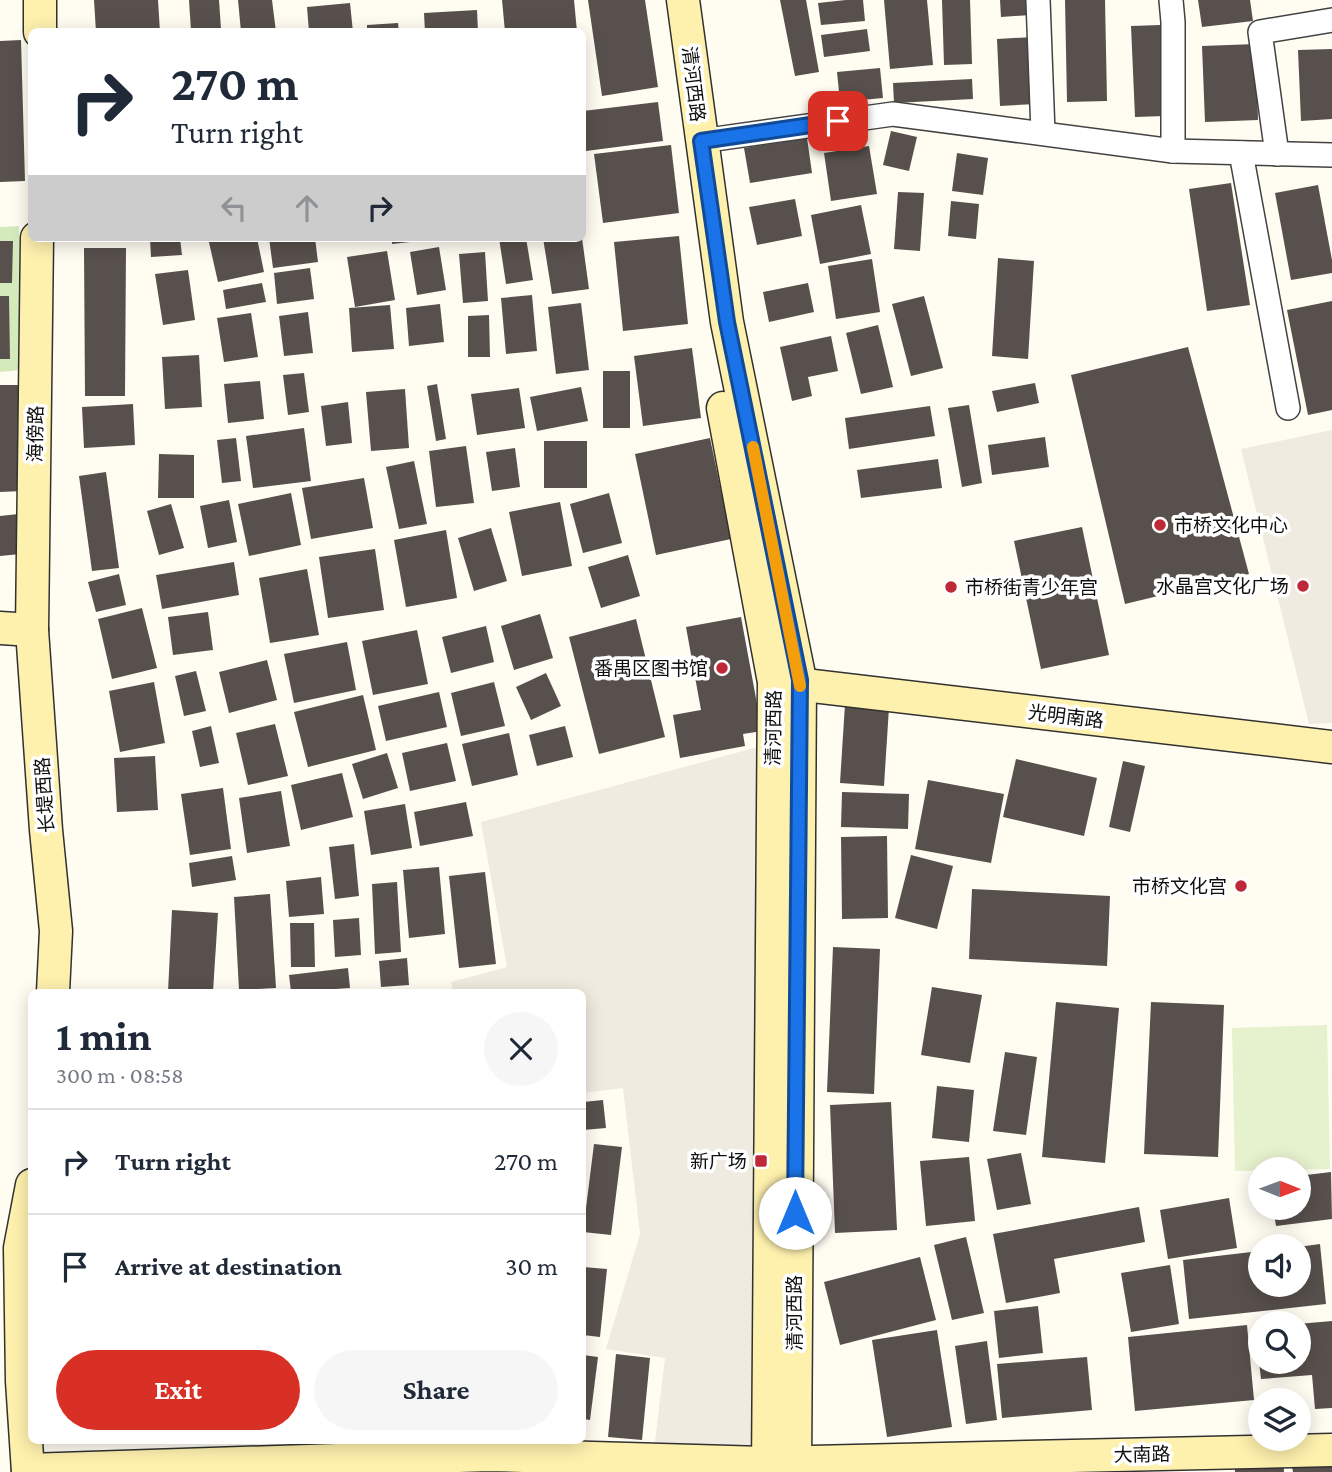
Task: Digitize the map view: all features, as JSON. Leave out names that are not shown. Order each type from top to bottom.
[{"type":"street","points":[[40,0],[40,28]]},
{"type":"street","name":"清河西路","points":[[682,0],[727,322],[787,684],[781,1467]]},
{"type":"street","name":"清河西路","points":[[682,0],[686,143],[706,317],[787,684]]},
{"type":"street","points":[[1038,0],[1043,133]]},
{"type":"street","points":[[1171,0],[1173,151]]},
{"type":"street","points":[[1276,154],[1260,32],[1332,20]]},
{"type":"street","points":[[701,141],[893,114],[1173,151],[1332,155]]},
{"type":"street","points":[[1241,153],[1288,408]]},
{"type":"street","name":"海傍路","points":[[32,630],[37,242]]},
{"type":"street","points":[[0,628],[32,630]]},
{"type":"street","name":"长堤西路","points":[[32,630],[56,931],[53,989]]},
{"type":"street","name":"光明南路","points":[[787,684],[1332,747]]},
{"type":"street","points":[[28,1206],[20,1248],[22,1381],[28,1471]]},
{"type":"street","name":"大南路","points":[[28,1471],[489,1455],[781,1467],[1332,1450]]},
{"type":"green space","points":[[19,226],[20,370],[0,372],[0,227]]},
{"type":"green space","points":[[1327,1025],[1330,1169],[1311,1169],[1311,1157],[1248,1157],[1248,1171],[1235,1171],[1232,1028]]},
{"type":"shaded area","name":"水晶宫文化广场","points":[[1332,430],[1332,723],[1309,724],[1241,449]]},
{"type":"shaded area","name":"新广场","points":[[769,744],[765,1461],[653,1458],[665,1358],[606,1349],[640,1234],[623,1088],[586,1093],[586,989],[452,989],[451,982],[507,967],[481,822]]},
{"type":"building","points":[[94,0],[158,0],[160,28],[96,28]]},
{"type":"building","points":[[189,0],[219,0],[221,28],[191,28]]},
{"type":"building","points":[[238,0],[272,0],[276,28],[241,28]]},
{"type":"building","points":[[502,0],[574,0],[577,28],[505,28]]},
{"type":"building","points":[[588,0],[645,0],[658,87],[602,96]]},
{"type":"building","points":[[780,0],[806,0],[819,72],[795,76]]},
{"type":"building","points":[[863,0],[865,21],[821,25],[818,3]]},
{"type":"building","points":[[884,0],[927,0],[933,65],[890,69]]},
{"type":"building","points":[[942,0],[970,0],[972,64],[944,65]]},
{"type":"building","points":[[1000,0],[1030,0],[1031,15],[1001,17]]},
{"type":"building","points":[[1065,0],[1105,0],[1107,101],[1067,102]]},
{"type":"building","points":[[1198,0],[1250,0],[1253,21],[1202,27]]},
{"type":"building","points":[[350,3],[353,28],[309,28],[307,7]]},
{"type":"building","points":[[477,10],[478,28],[425,28],[424,13]]},
{"type":"building","points":[[398,23],[399,28],[367,28],[367,25]]},
{"type":"building","points":[[1160,25],[1165,116],[1135,117],[1131,26]]},
{"type":"building","points":[[867,29],[870,51],[824,57],[821,35]]},
{"type":"building","points":[[1033,37],[1036,104],[1000,106],[997,39]]},
{"type":"building","points":[[21,40],[25,181],[0,182],[0,41]]},
{"type":"building","points":[[1256,44],[1258,120],[1205,122],[1202,46]]},
{"type":"building","points":[[1332,49],[1332,119],[1301,121],[1298,50]]},
{"type":"building","points":[[880,68],[883,98],[840,102],[837,72]]},
{"type":"building","points":[[972,79],[973,99],[894,103],[893,83]]},
{"type":"building","points":[[658,102],[663,141],[586,151],[586,111]]},
{"type":"building","points":[[891,131],[917,137],[909,171],[883,165]]},
{"type":"building","points":[[807,138],[812,173],[750,183],[744,148]]},
{"type":"building","points":[[671,145],[679,213],[603,223],[594,154]]},
{"type":"building","points":[[869,146],[877,194],[831,201],[824,153]]},
{"type":"building","points":[[957,153],[988,158],[983,195],[952,191]]},
{"type":"building","points":[[1231,183],[1250,305],[1207,311],[1189,189]]},
{"type":"building","points":[[1318,185],[1332,273],[1291,280],[1275,193]]},
{"type":"building","points":[[898,192],[924,193],[920,251],[894,249]]},
{"type":"building","points":[[795,199],[802,236],[757,245],[749,207]]},
{"type":"building","points":[[951,201],[979,204],[976,239],[948,236]]},
{"type":"building","points":[[861,205],[871,254],[820,264],[811,215]]},
{"type":"building","points":[[679,236],[688,324],[623,331],[614,242]]},
{"type":"building","points":[[0,241],[13,241],[12,283],[0,283]]},
{"type":"building","points":[[150,242],[180,242],[182,255],[151,257]]},
{"type":"building","points":[[209,242],[258,242],[264,272],[218,282]]},
{"type":"building","points":[[270,242],[316,242],[318,262],[273,268]]},
{"type":"building","points":[[500,242],[527,242],[533,280],[506,284]]},
{"type":"building","points":[[544,242],[583,242],[589,289],[552,294]]},
{"type":"building","points":[[439,247],[446,290],[417,295],[410,252]]},
{"type":"building","points":[[84,248],[126,248],[125,396],[85,396]]},
{"type":"building","points":[[387,251],[395,300],[355,307],[347,257]]},
{"type":"building","points":[[485,252],[488,301],[463,303],[459,254]]},
{"type":"building","points":[[998,258],[1034,261],[1028,359],[992,356]]},
{"type":"building","points":[[872,259],[880,312],[836,319],[828,266]]},
{"type":"building","points":[[310,268],[314,299],[277,304],[274,273]]},
{"type":"building","points":[[188,270],[195,320],[163,325],[155,274]]},
{"type":"building","points":[[262,283],[266,302],[226,309],[223,290]]},
{"type":"building","points":[[808,283],[814,312],[769,322],[763,292]]},
{"type":"building","points":[[532,295],[537,351],[506,354],[501,298]]},
{"type":"building","points":[[0,296],[9,296],[10,359],[0,359]]},
{"type":"building","points":[[924,296],[943,368],[911,376],[892,304]]},
{"type":"building","points":[[1332,301],[1332,410],[1308,415],[1287,310]]},
{"type":"building","points":[[581,303],[589,370],[556,374],[548,307]]},
{"type":"building","points":[[440,304],[444,342],[409,346],[406,308]]},
{"type":"building","points":[[390,305],[394,349],[352,352],[349,308]]},
{"type":"building","points":[[308,312],[313,353],[284,356],[279,316]]},
{"type":"building","points":[[251,313],[258,357],[224,362],[217,318]]},
{"type":"building","points":[[489,315],[490,357],[468,357],[468,316]]},
{"type":"building","points":[[878,325],[893,387],[861,394],[846,333]]},
{"type":"building","points":[[831,336],[838,371],[808,377],[812,396],[792,401],[780,347]]},
{"type":"building","points":[[1188,347],[1249,574],[1125,604],[1071,375]]},
{"type":"building","points":[[692,348],[701,418],[643,426],[634,356]]},
{"type":"building","points":[[199,355],[202,407],[165,409],[162,357]]},
{"type":"building","points":[[603,371],[630,371],[630,428],[603,428]]},
{"type":"building","points":[[304,373],[309,412],[288,415],[283,375]]},
{"type":"building","points":[[260,381],[264,419],[228,423],[224,384]]},
{"type":"building","points":[[1035,383],[1039,403],[997,412],[992,391]]},
{"type":"building","points":[[437,384],[446,439],[436,441],[427,386]]},
{"type":"building","points":[[0,385],[19,385],[23,491],[0,492]]},
{"type":"building","points":[[581,387],[588,421],[537,431],[530,397]]},
{"type":"building","points":[[519,388],[525,428],[477,435],[471,394]]},
{"type":"building","points":[[405,389],[409,448],[371,451],[366,392]]},
{"type":"building","points":[[348,402],[352,443],[326,446],[321,406]]},
{"type":"building","points":[[133,404],[135,445],[84,448],[82,407]]},
{"type":"building","points":[[969,405],[982,483],[962,487],[948,408]]},
{"type":"building","points":[[930,406],[935,436],[849,449],[845,418]]},
{"type":"building","points":[[304,428],[311,481],[253,488],[246,436]]},
{"type":"building","points":[[1045,437],[1049,467],[992,475],[988,445]]},
{"type":"building","points":[[236,438],[241,481],[222,483],[217,440]]},
{"type":"building","points":[[710,438],[731,539],[656,555],[635,454]]},
{"type":"building","points":[[544,441],[587,441],[587,488],[544,488]]},
{"type":"building","points":[[466,446],[474,503],[436,507],[429,451]]},
{"type":"building","points":[[515,448],[520,487],[492,491],[486,452]]},
{"type":"building","points":[[159,454],[194,455],[194,498],[158,498]]},
{"type":"building","points":[[938,459],[942,488],[861,498],[857,470]]},
{"type":"building","points":[[414,461],[427,524],[399,529],[386,467]]},
{"type":"building","points":[[106,472],[119,568],[92,571],[79,476]]},
{"type":"building","points":[[364,478],[373,528],[311,539],[302,488]]},
{"type":"building","points":[[291,493],[301,545],[249,556],[238,504]]},
{"type":"building","points":[[609,493],[622,543],[583,553],[570,504]]},
{"type":"building","points":[[229,500],[237,542],[208,548],[200,506]]},
{"type":"building","points":[[560,502],[572,566],[522,576],[509,512]]},
{"type":"building","points":[[171,504],[184,548],[159,555],[147,511]]},
{"type":"building","points":[[28,513],[31,553],[0,556],[0,516]]},
{"type":"building","points":[[1082,527],[1109,655],[1041,669],[1014,541]]},
{"type":"building","points":[[491,528],[507,581],[474,591],[458,538]]},
{"type":"building","points":[[446,530],[457,598],[406,607],[394,540]]},
{"type":"building","points":[[375,549],[384,610],[328,618],[319,557]]},
{"type":"building","points":[[628,555],[640,596],[601,608],[588,567]]},
{"type":"building","points":[[234,562],[239,595],[162,609],[156,575]]},
{"type":"building","points":[[307,569],[319,635],[270,643],[259,578]]},
{"type":"building","points":[[119,574],[126,605],[96,612],[88,582]]},
{"type":"building","points":[[142,608],[157,668],[112,679],[98,619]]},
{"type":"building","points":[[208,612],[213,650],[173,655],[168,617]]},
{"type":"building","points":[[540,614],[553,658],[514,670],[501,626]]},
{"type":"building","name":"番禺区图书馆","points":[[741,617],[762,731],[743,734],[745,746],[680,758],[673,715],[701,710],[686,627]]},
{"type":"building","points":[[636,619],[665,737],[599,754],[569,637]]},
{"type":"building","points":[[486,626],[494,662],[451,673],[442,637]]},
{"type":"building","points":[[417,630],[428,684],[373,695],[362,641]]},
{"type":"building","points":[[347,642],[356,690],[294,703],[284,654]]},
{"type":"building","points":[[267,660],[277,700],[229,713],[219,672]]},
{"type":"building","points":[[196,671],[206,711],[184,716],[175,676]]},
{"type":"building","points":[[546,673],[561,706],[531,720],[516,687]]},
{"type":"building","points":[[154,682],[165,743],[120,752],[109,691]]},
{"type":"building","points":[[494,682],[505,726],[461,736],[451,693]]},
{"type":"building","points":[[439,692],[447,727],[386,741],[378,706]]},
{"type":"building","points":[[363,695],[376,750],[308,767],[294,712]]},
{"type":"building","points":[[845,704],[889,707],[884,786],[840,783]]},
{"type":"building","points":[[275,724],[288,776],[248,785],[236,733]]},
{"type":"building","points":[[211,726],[219,763],[200,767],[192,731]]},
{"type":"building","points":[[565,726],[573,757],[537,766],[529,735]]},
{"type":"building","points":[[509,733],[518,775],[472,786],[462,744]]},
{"type":"building","points":[[447,743],[456,781],[410,791],[402,753]]},
{"type":"building","points":[[387,753],[398,788],[363,799],[352,764]]},
{"type":"building","points":[[155,756],[158,810],[117,812],[114,758]]},
{"type":"building","points":[[1016,759],[1097,778],[1084,836],[1003,817]]},
{"type":"building","points":[[1123,761],[1145,766],[1130,832],[1109,827]]},
{"type":"building","points":[[342,773],[353,817],[301,830],[291,785]]},
{"type":"building","points":[[928,780],[1004,794],[991,863],[915,849]]},
{"type":"building","points":[[223,788],[231,849],[190,855],[181,794]]},
{"type":"building","points":[[281,791],[290,846],[247,853],[239,798]]},
{"type":"building","points":[[842,792],[909,794],[908,829],[841,827]]},
{"type":"building","points":[[466,802],[473,836],[420,846],[414,812]]},
{"type":"building","points":[[405,804],[412,848],[371,855],[364,811]]},
{"type":"building","points":[[887,836],[888,918],[842,919],[841,837]]},
{"type":"building","points":[[354,844],[359,896],[335,899],[329,847]]},
{"type":"building","points":[[911,855],[953,866],[937,929],[895,918]]},
{"type":"building","points":[[232,856],[236,880],[192,887],[189,863]]},
{"type":"building","points":[[439,867],[445,934],[409,938],[403,870]]},
{"type":"building","points":[[485,872],[496,964],[459,968],[449,876]]},
{"type":"building","points":[[321,877],[324,914],[289,917],[286,881]]},
{"type":"building","points":[[397,882],[401,952],[375,954],[372,884]]},
{"type":"building","points":[[972,889],[1110,896],[1107,966],[969,959]]},
{"type":"building","points":[[270,894],[276,988],[239,989],[234,897]]},
{"type":"building","points":[[172,910],[218,913],[213,989],[168,989]]},
{"type":"building","points":[[359,918],[361,955],[335,957],[333,920]]},
{"type":"building","points":[[290,923],[314,923],[315,967],[291,967]]},
{"type":"building","points":[[833,947],[880,949],[874,1094],[827,1092]]},
{"type":"building","points":[[407,958],[409,985],[381,987],[379,961]]},
{"type":"building","points":[[348,968],[350,988],[291,989],[289,975]]},
{"type":"building","points":[[932,987],[982,995],[970,1063],[921,1055]]},
{"type":"building","points":[[1056,1002],[1119,1008],[1105,1163],[1042,1157]]},
{"type":"building","points":[[1151,1002],[1224,1005],[1218,1157],[1144,1154]]},
{"type":"building","points":[[1005,1052],[1037,1057],[1026,1135],[993,1131]]},
{"type":"building","points":[[937,1086],[974,1090],[969,1142],[932,1138]]},
{"type":"building","points":[[603,1100],[606,1128],[586,1130],[586,1102]]},
{"type":"building","points":[[891,1102],[897,1230],[835,1233],[830,1105]]},
{"type":"building","points":[[594,1144],[622,1147],[611,1235],[586,1232],[586,1208]]},
{"type":"building","points":[[1021,1153],[1031,1204],[997,1210],[987,1159]]},
{"type":"building","points":[[969,1157],[975,1221],[926,1226],[920,1161]]},
{"type":"building","points":[[1331,1172],[1332,1219],[1276,1226],[1275,1220],[1311,1220],[1311,1174]]},
{"type":"building","points":[[1229,1198],[1237,1248],[1168,1259],[1160,1210]]},
{"type":"building","points":[[1139,1207],[1145,1242],[1054,1259],[1060,1293],[1006,1303],[993,1234]]},
{"type":"building","points":[[966,1237],[984,1313],[952,1320],[934,1245]]},
{"type":"building","points":[[1320,1244],[1326,1304],[1189,1319],[1183,1260],[1248,1252],[1248,1297],[1311,1297],[1311,1245]]},
{"type":"building","points":[[920,1257],[936,1320],[840,1345],[824,1282]]},
{"type":"building","points":[[1170,1265],[1179,1324],[1131,1332],[1121,1273]]},
{"type":"building","points":[[586,1267],[607,1269],[600,1337],[586,1335]]},
{"type":"building","points":[[1038,1306],[1043,1353],[999,1358],[994,1311]]},
{"type":"building","points":[[1332,1321],[1332,1408],[1315,1409],[1312,1375],[1261,1379],[1260,1374],[1311,1374],[1311,1323]]},
{"type":"building","points":[[1247,1325],[1248,1374],[1252,1374],[1253,1388],[1248,1388],[1248,1401],[1135,1411],[1128,1337]]},
{"type":"building","points":[[937,1330],[952,1427],[887,1437],[872,1340]]},
{"type":"building","points":[[987,1341],[997,1420],[966,1424],[955,1346]]},
{"type":"building","points":[[616,1354],[650,1358],[642,1440],[608,1437]]},
{"type":"building","points":[[586,1355],[598,1357],[590,1420],[586,1419]]},
{"type":"building","points":[[1087,1357],[1092,1410],[1002,1418],[997,1364]]},
{"type":"building","points":[[1283,1458],[1284,1472],[1235,1472],[1234,1461]]},
{"type":"building","points":[[1332,1465],[1332,1472],[1293,1472],[1292,1467]]},
{"type":"slow traffic","points":[[753,447],[800,686]]},
{"type":"place","name":"市桥文化中心","points":[[1160,525]]},
{"type":"place","name":"水晶宫文化广场","points":[[1303,586]]},
{"type":"place","name":"市桥街青少年宫","points":[[951,587]]},
{"type":"place","name":"番禺区图书馆","points":[[722,668]]},
{"type":"place","name":"市桥文化宫","points":[[1241,886]]},
{"type":"place","name":"新广场","points":[[761,1161]]},
{"type":"route","points":[[795,1213],[800,680],[727,322],[701,141],[838,121]]}]
